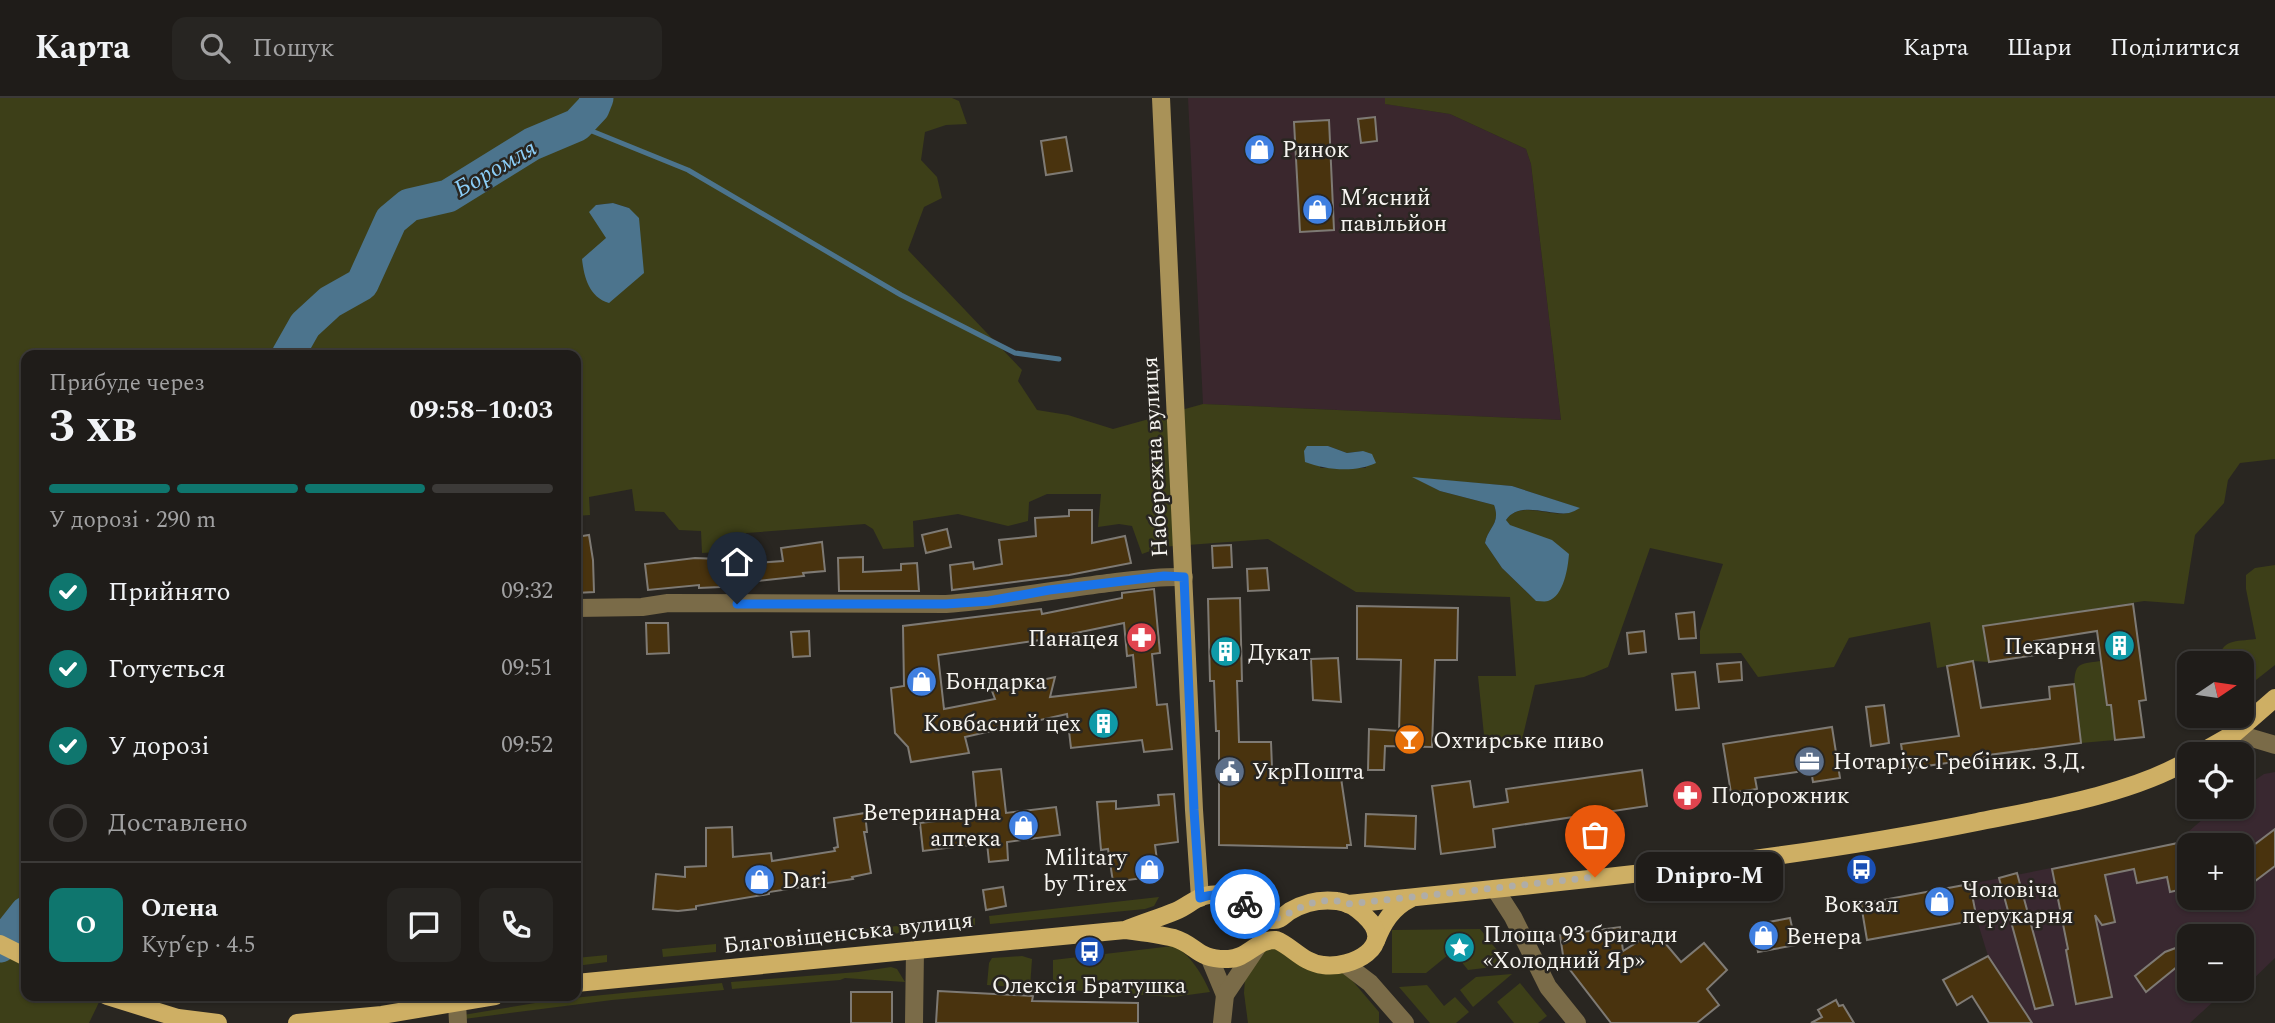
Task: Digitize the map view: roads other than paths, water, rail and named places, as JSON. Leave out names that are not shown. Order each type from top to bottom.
[{"type":"main road","name":"Набережна вулиця","points":[[1161,98],[1200,898]]},
{"type":"main road","points":[[2219,742],[2235,733],[2275,698]]},
{"type":"main road","points":[[1348,904],[1750,859],[1927,832],[2074,802],[2125,787],[2177,765]]},
{"type":"main road","name":"Благовіщенська вулиця","points":[[1125,930],[1213,895],[1233,897],[1245,903],[1258,916],[1272,920],[1318,900],[1348,904]]},
{"type":"main road","points":[[1210,959],[1233,959],[1261,942],[1273,939],[1318,964],[1345,964],[1373,946],[1387,918],[1412,897]]},
{"type":"main road","points":[[1348,904],[1371,922],[1376,931],[1373,946]]},
{"type":"main road","points":[[1174,912],[1170,928],[1176,938]]},
{"type":"main road","name":"Благовіщенська вулиця","points":[[581,983],[1125,930],[1176,938],[1210,959]]},
{"type":"main road","points":[[0,944],[21,954]]},
{"type":"main road","points":[[123,1001],[178,1018],[218,1023]]},
{"type":"main road","points":[[297,1023],[382,1016],[463,1001]]},
{"type":"street","points":[[581,608],[642,607],[668,603],[946,604],[989,601],[1049,590],[1164,576],[1184,577]]},
{"type":"street","points":[[2235,733],[2275,745]]},
{"type":"street","points":[[1495,889],[1513,917],[1548,986],[1577,1023]]},
{"type":"street","points":[[1222,1023],[1225,995],[1261,942]]},
{"type":"street","points":[[1370,983],[1373,946]]},
{"type":"street","points":[[914,1023],[915,950]]},
{"type":"street","points":[[1210,959],[1225,995]]},
{"type":"street","points":[[1345,964],[1370,983],[1405,1023]]},
{"type":"street","points":[[457,1002],[458,1023]]},
{"type":"water","points":[[613,203],[629,208],[639,218],[644,273],[609,303],[592,291],[584,273],[582,259],[606,238],[589,212],[596,205]]},
{"type":"water","points":[[1307,446],[1328,446],[1347,453],[1363,451],[1372,454],[1376,463],[1350,469],[1322,467],[1305,462],[1304,451]]},
{"type":"water","points":[[1412,477],[1512,486],[1580,508],[1569,513],[1519,511],[1506,520],[1510,525],[1552,540],[1569,554],[1568,566],[1558,593],[1548,601],[1536,601],[1502,568],[1485,543],[1496,517],[1494,505],[1440,491]]},
{"type":"waterway","name":"Боромля","points":[[291,350],[305,325],[330,302],[362,284],[391,220],[409,205],[448,196],[532,144],[577,125],[593,108],[597,98]]},
{"type":"waterway","points":[[577,125],[688,170],[901,295],[1015,353],[1059,359]]},
{"type":"waterway","name":"Боромля","points":[[0,946],[21,919]]},
{"type":"place","name":"Ринок","points":[[1259,149]]},
{"type":"place","name":"М’ясний павільйон","points":[[1317,210]]},
{"type":"place","name":"Панацея","points":[[1142,638]]},
{"type":"place","name":"Пекарня","points":[[2119,646]]},
{"type":"place","name":"Дукат","points":[[1225,652]]},
{"type":"place","name":"Бондарка","points":[[922,681]]},
{"type":"place","name":"Ковбасний цех","points":[[1104,723]]},
{"type":"place","name":"Охтирське пиво","points":[[1410,740]]},
{"type":"place","name":"Нотаріус Гребіник. З.Д.","points":[[1810,761]]},
{"type":"place","name":"УкрПошта","points":[[1229,771]]},
{"type":"place","name":"Подорожник","points":[[1688,795]]},
{"type":"place","name":"Ветеринарна аптека","points":[[1024,825]]},
{"type":"place","name":"Military by Tirex","points":[[1150,870]]},
{"type":"place","name":"Вокзал","points":[[1861,870]]},
{"type":"place","name":"Dnipro-M","points":[[1595,877]]},
{"type":"place","name":"Dari","points":[[759,880]]},
{"type":"place","name":"Чоловіча перукарня","points":[[1939,902]]},
{"type":"place","name":"Венера","points":[[1763,936]]},
{"type":"place","name":"Площа 93 бригади «Холодний Яр»","points":[[1460,947]]},
{"type":"place","name":"Олексія Братушка","points":[[1089,951]]}]
